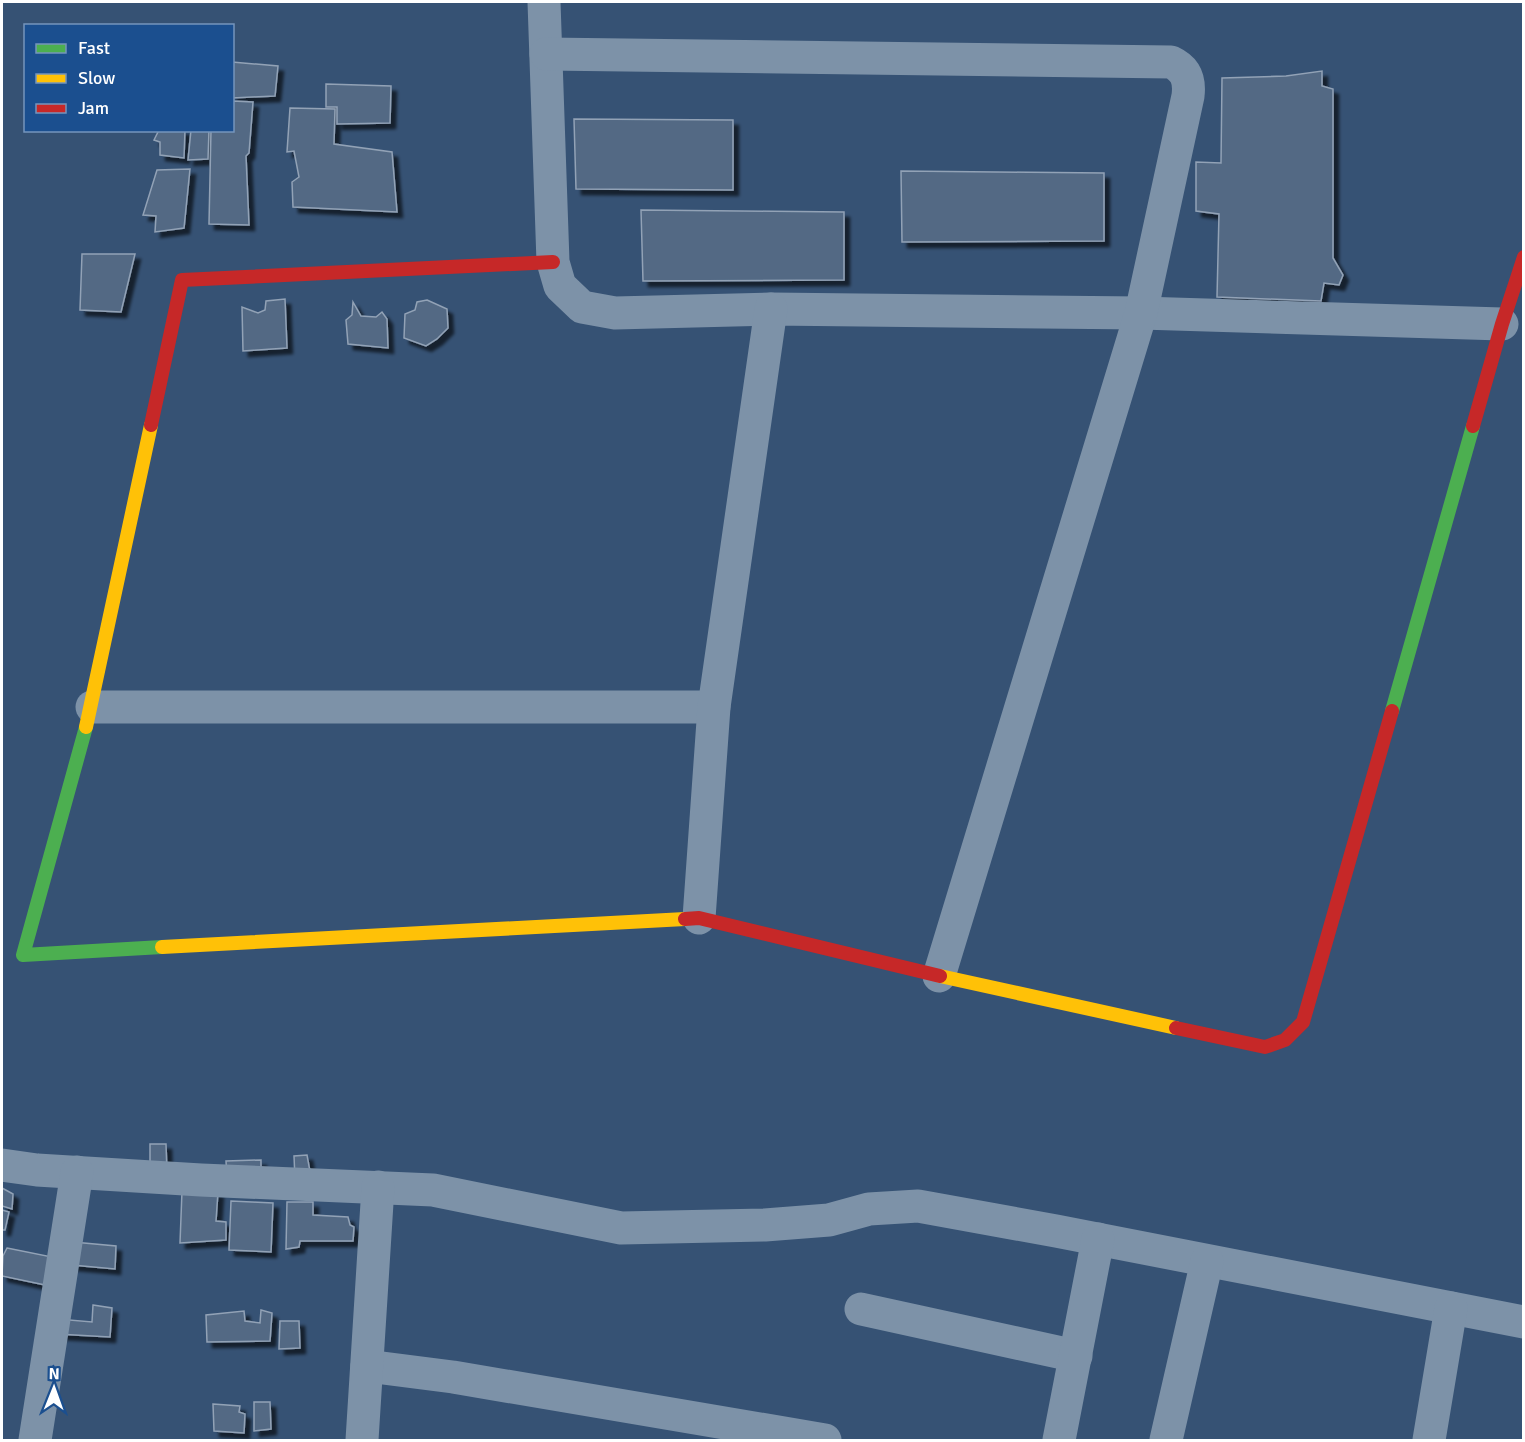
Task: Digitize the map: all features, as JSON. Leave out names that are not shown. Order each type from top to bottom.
[{"type":"street","points":[[544,2],[553,262],[560,286],[582,308],[615,313],[771,309],[1141,313],[1502,324]]},
{"type":"street","points":[[546,54],[1170,63],[1179,66],[1186,74],[1189,84],[1188,96],[1141,313],[939,976]]},
{"type":"street","points":[[553,262],[182,280],[92,707],[23,955],[699,918],[939,976],[1265,1047],[1285,1040],[1303,1022],[1502,324],[1524,257]]},
{"type":"street","points":[[699,918],[714,707],[771,309]]},
{"type":"street","points":[[92,707],[714,707]]},
{"type":"street","points":[[2,1165],[37,1170],[433,1190],[621,1228],[765,1225],[829,1220],[869,1209],[918,1206],[1524,1322]]},
{"type":"street","points":[[35,1440],[77,1172]]},
{"type":"street","points":[[362,1440],[378,1188]]},
{"type":"street","points":[[1059,1440],[1098,1239]]},
{"type":"street","points":[[1166,1440],[1207,1261]]},
{"type":"street","points":[[1429,1440],[1451,1308]]},
{"type":"street","points":[[861,1309],[1076,1356]]},
{"type":"street","points":[[367,1366],[453,1377],[825,1440]]},
{"type":"building","points":[[234,62],[278,66],[275,96],[234,98]]},
{"type":"building","points":[[1322,71],[1322,86],[1333,89],[1333,258],[1343,275],[1339,285],[1324,283],[1321,301],[1217,297],[1219,214],[1196,211],[1196,162],[1221,163],[1222,78],[1286,76]]},
{"type":"building","points":[[326,84],[391,86],[390,123],[337,124],[337,107],[326,107]]},
{"type":"building","points":[[234,101],[253,102],[249,153],[246,156],[249,225],[209,224],[211,132],[234,132]]},
{"type":"building","points":[[290,108],[335,109],[334,144],[392,152],[397,212],[293,207],[292,182],[299,177],[294,151],[287,152]]},
{"type":"building","points":[[574,119],[733,120],[733,190],[576,189]]},
{"type":"building","points":[[158,132],[185,132],[184,158],[160,155],[160,142],[154,140]]},
{"type":"building","points":[[191,132],[209,132],[208,159],[188,160]]},
{"type":"building","points":[[190,169],[184,228],[155,232],[156,216],[143,215],[157,170]]},
{"type":"building","points":[[901,171],[1104,173],[1104,241],[902,242]]},
{"type":"building","points":[[641,210],[844,212],[844,280],[643,281]]},
{"type":"building","points":[[82,254],[135,254],[121,312],[80,310]]},
{"type":"building","points":[[285,299],[287,348],[243,351],[242,307],[258,313],[265,310],[266,301]]},
{"type":"building","points":[[427,300],[447,309],[448,328],[426,346],[404,338],[405,314],[415,310],[417,302]]},
{"type":"building","points":[[353,302],[361,316],[376,317],[382,312],[387,319],[388,348],[348,344],[346,320],[352,315]]},
{"type":"building","points":[[150,1144],[166,1144],[167,1173],[150,1173]]},
{"type":"building","points":[[307,1155],[311,1177],[295,1179],[294,1156]]},
{"type":"building","points":[[261,1160],[261,1177],[227,1178],[226,1161]]},
{"type":"building","points":[[2,1188],[13,1194],[12,1209],[2,1206]]},
{"type":"building","points":[[182,1191],[218,1192],[216,1221],[226,1222],[226,1240],[180,1243]]},
{"type":"building","points":[[231,1201],[273,1203],[271,1252],[229,1250]]},
{"type":"building","points":[[287,1202],[313,1202],[313,1215],[348,1217],[350,1225],[354,1227],[353,1241],[300,1241],[299,1247],[286,1249]]},
{"type":"building","points":[[2,1210],[9,1212],[5,1230],[2,1230]]},
{"type":"building","points":[[73,1242],[116,1246],[115,1269],[72,1265]]},
{"type":"building","points":[[7,1248],[52,1257],[50,1286],[2,1276],[3,1256]]},
{"type":"building","points":[[93,1305],[112,1308],[110,1337],[57,1334],[58,1319],[92,1322]]},
{"type":"building","points":[[261,1310],[272,1313],[270,1341],[207,1342],[206,1315],[244,1311],[245,1321],[260,1323]]},
{"type":"building","points":[[280,1321],[299,1321],[300,1348],[279,1349]]},
{"type":"building","points":[[254,1402],[270,1402],[271,1429],[254,1431]]},
{"type":"building","points":[[213,1404],[240,1406],[239,1412],[245,1414],[244,1433],[214,1431]]},
{"type":"traffic: fast","points":[[1392,711],[1473,426]]},
{"type":"traffic: fast","points":[[86,727],[23,955],[162,947]]},
{"type":"traffic: slow","points":[[86,727],[151,425]]},
{"type":"traffic: slow","points":[[162,947],[685,919]]},
{"type":"traffic: slow","points":[[940,976],[1176,1028]]},
{"type":"traffic: jam","points":[[1473,426],[1524,257]]},
{"type":"traffic: jam","points":[[151,425],[182,280],[553,262]]},
{"type":"traffic: jam","points":[[1176,1028],[1265,1047],[1285,1040],[1303,1022],[1392,711]]},
{"type":"traffic: jam","points":[[685,919],[699,918],[940,976]]}]
